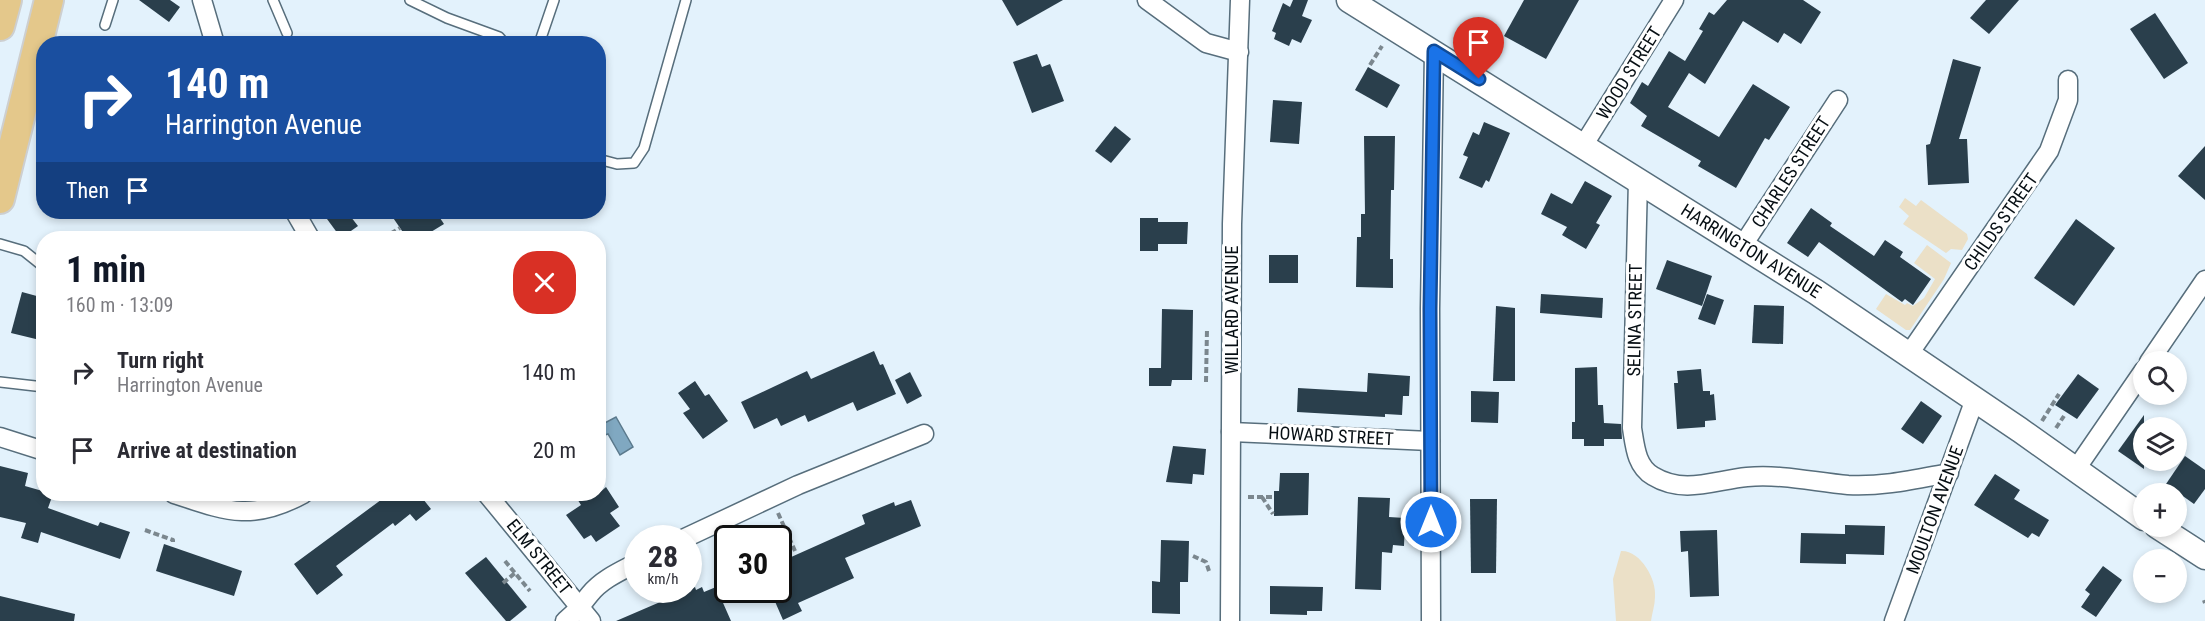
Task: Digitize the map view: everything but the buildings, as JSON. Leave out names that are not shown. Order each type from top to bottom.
[{"type":"highway","points":[[0,26],[6,0]]},
{"type":"highway","points":[[40,36],[49,0]]},
{"type":"highway","points":[[0,199],[36,53]]},
{"type":"main road","name":"HARRINGTON AVENUE","points":[[1349,0],[1743,245],[1909,354],[2133,510]]},
{"type":"main road","points":[[2174,537],[2205,557]]},
{"type":"street","points":[[202,0],[213,36]]},
{"type":"street","points":[[1147,0],[1206,43],[1239,52]]},
{"type":"street","name":"WILLARD AVENUE","points":[[1230,621],[1232,224],[1240,0]]},
{"type":"street","name":"WOOD STREET","points":[[1583,146],[1674,0]]},
{"type":"street","points":[[1431,621],[1430,441],[1434,51]]},
{"type":"street","name":"CHILDS STREET","points":[[1909,354],[2049,151],[2068,100],[2067,80]]},
{"type":"street","name":"CHARLES STREET","points":[[1743,245],[1838,100]]},
{"type":"street","name":"SELINA STREET","points":[[1638,180],[1632,428],[1638,460],[1642,468],[1654,477],[1686,486],[1706,485],[1747,477],[1811,479],[1859,484],[1897,482],[1949,472]]},
{"type":"street","points":[[2157,351],[2205,280]]},
{"type":"street","points":[[2076,469],[2133,386]]},
{"type":"street","name":"MOULTON AVENUE","points":[[1894,621],[1975,399]]},
{"type":"street","name":"HOWARD STREET","points":[[1232,432],[1430,441]]},
{"type":"street","points":[[702,530],[924,434]]},
{"type":"street","points":[[0,437],[36,448]]},
{"type":"street","points":[[195,501],[218,509],[241,513],[276,507],[288,501]]},
{"type":"street","name":"ELM STREET","points":[[493,501],[586,615]]},
{"type":"street","points":[[565,621],[586,615],[590,594],[624,570]]},
{"type":"lane","points":[[105,25],[112,0]]},
{"type":"lane","points":[[273,0],[287,33]]},
{"type":"lane","points":[[410,0],[447,18],[496,36]]},
{"type":"lane","points":[[542,36],[554,0]]},
{"type":"lane","points":[[606,161],[617,164],[634,163],[644,148],[686,0]]},
{"type":"lane","points":[[0,243],[24,251],[36,261]]},
{"type":"lane","points":[[0,382],[36,386]]},
{"type":"path","points":[[395,231],[400,228]]},
{"type":"path","points":[[1206,382],[1207,329]]},
{"type":"path","points":[[2038,427],[2060,394]]},
{"type":"path","points":[[1262,497],[1273,514]]},
{"type":"path","points":[[772,498],[795,551]]},
{"type":"path","points":[[145,530],[173,540],[173,542]]},
{"type":"path","points":[[1193,556],[1206,562],[1210,576]]},
{"type":"path","points":[[505,561],[530,591]]},
{"type":"path","points":[[503,583],[515,573]]},
{"type":"shaded area","points":[[1905,198],[1916,206],[1921,200],[1967,234],[1968,239],[1962,250],[1951,249],[1946,253],[1903,224],[1909,216],[1899,207]]},
{"type":"shaded area","points":[[1927,245],[1951,263],[1944,279],[1910,330],[1906,330],[1876,309],[1886,294],[1905,305],[1907,303],[1913,306],[1924,298],[1935,279],[1914,263]]},
{"type":"shaded area","points":[[1621,551],[1635,555],[1650,574],[1655,590],[1651,621],[1616,621],[1613,579]]},
{"type":"water","points":[[616,417],[633,447],[620,455],[608,434],[606,435],[606,422]]},
{"type":"route","points":[[1431,522],[1430,309],[1434,51],[1479,79]]}]
